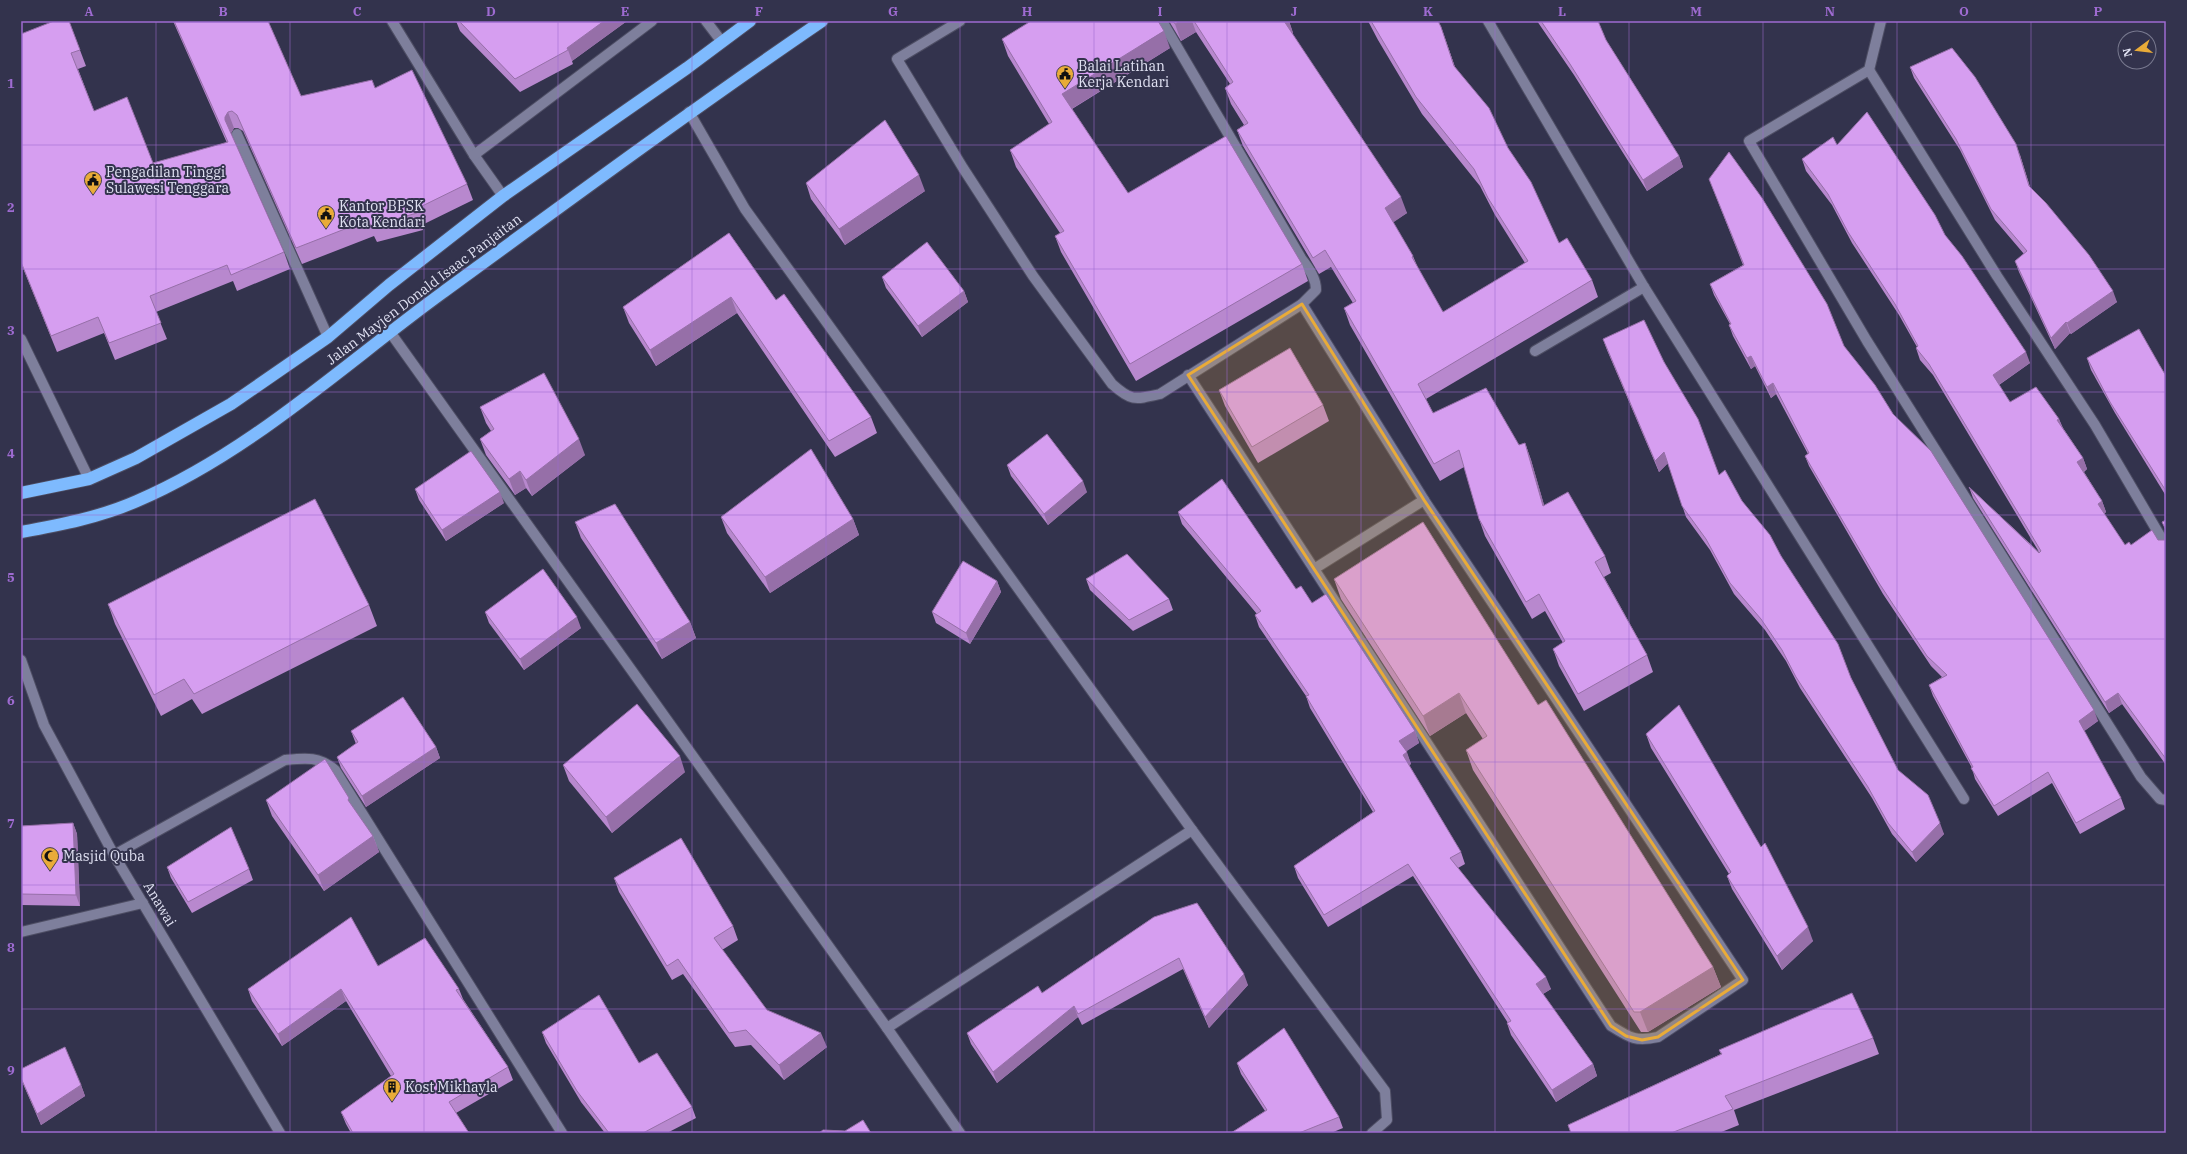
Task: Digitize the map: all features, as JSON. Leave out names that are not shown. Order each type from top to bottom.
[{"type":"highway","name":"Jalan Mayjen Donald Isaac Panjaitan","points":[[21,493],[89,479],[136,458],[231,404],[328,338],[389,285],[503,196],[750,21]]},
{"type":"highway","name":"Jalan Mayjen Donald Isaac Panjaitan","points":[[21,532],[64,525],[135,502],[197,472],[268,426],[390,332],[689,112],[822,21]]},
{"type":"street","points":[[392,21],[474,155],[503,196]]},
{"type":"street","points":[[474,155],[652,21]]},
{"type":"street","points":[[706,21],[722,42]]},
{"type":"street","points":[[960,21],[897,59],[967,175],[1033,276],[1112,384],[1128,397],[1143,398],[1160,394],[1302,304],[1316,290],[1316,284],[1312,273],[1301,258],[1162,21]]},
{"type":"street","points":[[1488,21],[1644,287],[1964,799]]},
{"type":"street","points":[[1881,21],[1869,70],[1996,276],[2095,425],[2166,546]]},
{"type":"street","points":[[1869,70],[1749,141],[1867,341],[2141,777],[2160,799],[2166,800]]},
{"type":"street","points":[[689,112],[744,209],[1192,830],[1385,1091],[1387,1120],[1372,1133]]},
{"type":"street","points":[[237,134],[328,338]]},
{"type":"street","points":[[1535,351],[1644,287]]},
{"type":"street","points":[[1188,376],[1611,1026],[1626,1036],[1642,1040],[1658,1037],[1743,980],[1424,500],[1302,304]]},
{"type":"street","points":[[390,332],[887,1028],[960,1133]]},
{"type":"street","points":[[21,339],[89,479]]},
{"type":"street","points":[[1314,569],[1424,500]]},
{"type":"street","name":"Anawai","points":[[21,660],[44,725],[114,855],[280,1133]]},
{"type":"street","points":[[114,855],[285,760],[306,758],[325,762],[334,770],[562,1133]]},
{"type":"street","points":[[887,1028],[1192,830]]},
{"type":"street","points":[[21,932],[143,903]]},
{"type":"highlighted area","points":[[1302,304],[1424,500],[1743,980],[1658,1037],[1642,1040],[1626,1036],[1611,1026],[1188,375]]},
{"type":"building","points":[[54,21],[69,21],[80,50],[71,53],[94,111],[127,97],[153,163],[228,142],[174,21],[268,21],[301,96],[372,80],[375,88],[412,70],[467,184],[416,209],[417,213],[371,226],[368,220],[296,248],[237,115],[232,111],[228,112],[225,120],[284,252],[231,275],[227,265],[150,296],[161,323],[109,343],[98,317],[51,336],[21,262],[21,34]]},
{"type":"building","points":[[459,21],[604,21],[567,48],[568,50],[515,79]]},
{"type":"building","points":[[1031,21],[1158,21],[1164,31],[1062,94],[1128,193],[1226,136],[1302,264],[1130,364],[1055,236],[1064,231],[1010,150],[1052,122],[1002,39]]},
{"type":"building","points":[[1173,21],[1180,21],[1175,24]]},
{"type":"building","points":[[1194,21],[1284,21],[1401,197],[1385,208],[1443,312],[1528,261],[1488,198],[1474,169],[1416,97],[1371,21],[1438,21],[1454,66],[1489,108],[1508,148],[1531,182],[1559,243],[1567,238],[1592,280],[1418,384],[1433,413],[1486,388],[1519,445],[1525,443],[1543,506],[1568,492],[1605,556],[1595,562],[1647,655],[1578,694],[1553,649],[1565,641],[1539,594],[1526,602],[1479,519],[1459,450],[1434,464],[1344,308],[1356,301],[1325,250],[1313,258],[1237,130],[1248,123],[1225,88],[1233,82]]},
{"type":"building","points":[[1541,21],[1598,21],[1606,40],[1679,156],[1643,180]]},
{"type":"building","points":[[1952,48],[1975,77],[2016,144],[2029,186],[2046,203],[2089,255],[2113,291],[2067,323],[2066,322],[2051,338],[2015,261],[2027,251],[1991,209],[1956,139],[1910,67]]},
{"type":"building","points":[[1867,112],[1935,215],[1945,235],[1962,256],[2026,352],[1993,375],[2010,402],[2036,387],[2059,419],[2057,420],[2083,458],[2077,462],[2102,501],[2098,504],[2125,545],[2129,542],[2131,545],[2152,530],[2158,540],[2166,540],[2166,759],[2118,693],[2105,702],[1969,487],[2039,553],[2041,551],[1929,364],[1916,348],[1918,346],[1895,304],[1848,232],[1828,194],[1802,159],[1833,137],[1837,145]]},
{"type":"building","points":[[885,120],[919,175],[839,229],[806,183]]},
{"type":"building","points":[[1729,152],[1762,198],[1827,304],[1844,346],[1875,385],[1893,414],[1931,451],[2094,710],[2079,721],[2121,798],[2076,823],[2048,772],[1994,806],[1971,768],[1973,767],[1929,685],[1947,675],[1927,656],[1879,583],[1805,456],[1809,453],[1773,383],[1767,387],[1751,356],[1747,358],[1729,325],[1731,324],[1710,284],[1744,265],[1709,179]]},
{"type":"building","points":[[729,233],[776,300],[784,294],[871,417],[829,441],[731,297],[650,350],[623,307]]},
{"type":"building","points":[[927,242],[964,291],[918,326],[882,277]]},
{"type":"building","points":[[1644,320],[1664,362],[1698,419],[1719,475],[1725,470],[1742,501],[1770,535],[1781,556],[1838,644],[1851,678],[1898,770],[1928,795],[1940,823],[1912,852],[1888,823],[1868,787],[1796,677],[1782,650],[1761,619],[1730,583],[1706,539],[1682,506],[1664,452],[1655,461],[1603,339]]},
{"type":"building","points":[[2139,329],[2166,376],[2166,491],[2110,402],[2087,358]]},
{"type":"building","points":[[1290,348],[1323,405],[1252,447],[1219,390]]},
{"type":"building","points":[[544,373],[579,439],[526,480],[520,471],[509,479],[480,439],[494,429],[480,407]]},
{"type":"building","points":[[1047,434],[1083,481],[1044,514],[1007,465]]},
{"type":"building","points":[[811,449],[853,519],[765,577],[721,517]]},
{"type":"building","points":[[471,451],[500,492],[442,530],[415,489]]},
{"type":"building","points":[[1222,479],[1296,589],[1301,586],[1312,603],[1326,594],[1415,731],[1399,741],[1407,752],[1403,755],[1461,852],[1450,858],[1546,977],[1536,984],[1593,1064],[1552,1090],[1507,1023],[1511,1021],[1408,864],[1324,915],[1294,866],[1375,811],[1306,696],[1309,695],[1255,615],[1261,611],[1178,512]]},
{"type":"building","points":[[315,499],[369,605],[194,694],[184,679],[154,695],[108,604]]},
{"type":"building","points":[[615,504],[690,622],[656,643],[575,522]]},
{"type":"building","points":[[2166,520],[2166,530],[2162,522]]},
{"type":"building","points":[[1423,522],[1538,705],[1546,700],[1713,967],[1640,1012],[1634,1012],[1466,750],[1487,736],[1459,693],[1423,716],[1334,579]]},
{"type":"building","points":[[1127,554],[1169,599],[1129,620],[1086,579]]},
{"type":"building","points":[[963,561],[997,581],[966,633],[932,612]]},
{"type":"building","points":[[543,569],[577,617],[520,659],[485,612]]},
{"type":"building","points":[[403,697],[436,747],[362,796],[337,757],[358,742],[351,731]]},
{"type":"building","points":[[637,704],[680,756],[606,817],[563,765]]},
{"type":"building","points":[[1679,705],[1761,847],[1765,843],[1808,927],[1777,956],[1727,876],[1731,872],[1646,734]]},
{"type":"building","points":[[325,759],[349,798],[348,800],[373,836],[318,875],[266,800]]},
{"type":"building","name":"Masjid Quba","points":[[73,823],[76,895],[21,894],[21,826]]},
{"type":"building","points":[[231,827],[249,869],[188,902],[167,867]]},
{"type":"building","points":[[681,838],[733,926],[714,938],[767,1010],[821,1033],[779,1065],[746,1030],[729,1033],[678,959],[667,966],[614,878]]},
{"type":"building","points":[[1197,903],[1244,974],[1205,1017],[1179,958],[1078,1014],[1074,1006],[993,1072],[967,1033],[1038,986],[1042,993],[1154,917]]},
{"type":"building","points":[[351,917],[378,966],[425,938],[459,989],[456,990],[508,1067],[449,1102],[469,1133],[353,1133],[341,1112],[394,1074],[341,989],[278,1034],[248,989]]},
{"type":"building","points":[[1852,993],[1873,1038],[1725,1096],[1733,1109],[1671,1133],[1571,1133],[1568,1125],[1722,1054],[1719,1050]]},
{"type":"building","points":[[599,995],[639,1063],[657,1053],[692,1107],[643,1133],[609,1133],[577,1091],[542,1032]]},
{"type":"building","points":[[1284,1028],[1339,1117],[1299,1133],[1231,1133],[1267,1110],[1237,1063]]},
{"type":"building","points":[[65,1047],[81,1085],[37,1114],[21,1078],[21,1069]]},
{"type":"building","points":[[863,1120],[871,1133],[819,1133],[823,1130],[845,1131]]},
{"type":"place","name":"Balai Latihan Kerja Kendari","points":[[1065,89]]},
{"type":"place","name":"Pengadilan Tinggi Sulawesi Tenggara","points":[[93,195]]},
{"type":"place","name":"Kantor BPSK Kota Kendari","points":[[326,229]]},
{"type":"place","name":"Masjid Quba","points":[[50,871]]},
{"type":"place","name":"Kost Mikhayla","points":[[392,1102]]}]
